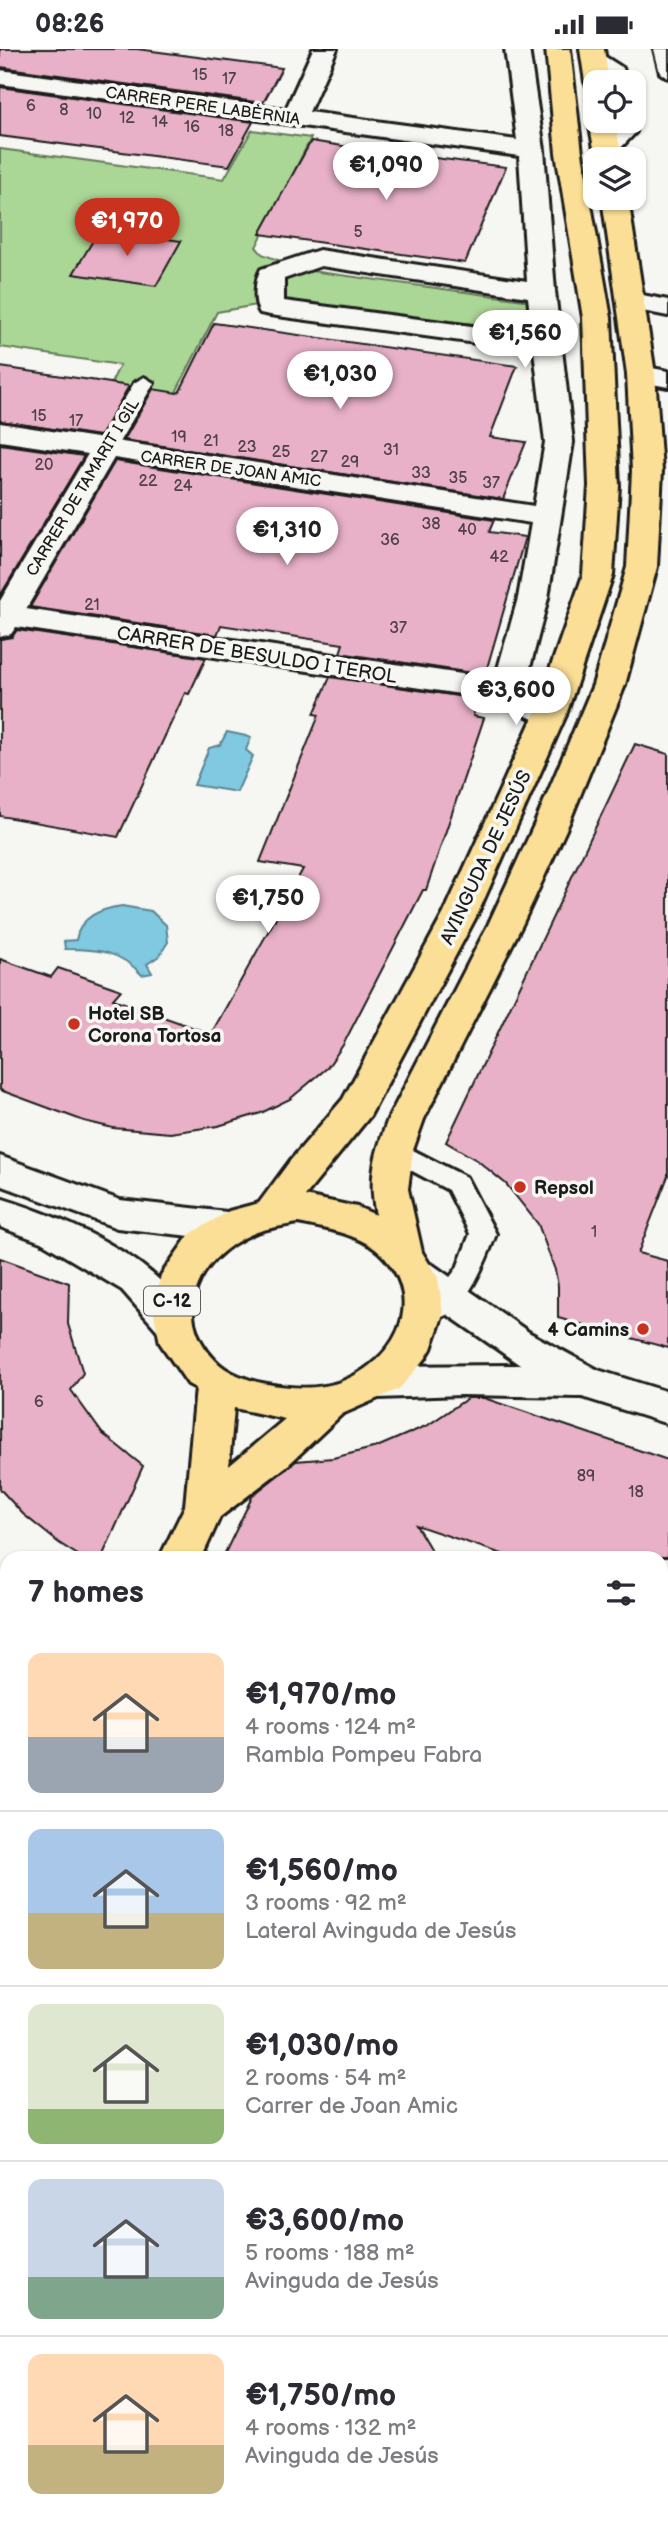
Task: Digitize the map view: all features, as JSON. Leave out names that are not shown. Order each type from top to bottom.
[{"type":"main road","name":"AVINGUDA DE JESÚS","points":[[274,1211],[303,1171],[358,1107],[461,913],[550,715],[598,575],[604,486],[597,318],[569,153],[558,49]]},
{"type":"main road","points":[[592,52],[595,70]]},
{"type":"main road","name":"C-12","points":[[423,1275],[388,1237],[346,1216],[298,1209],[274,1211],[227,1226],[199,1247],[179,1274],[174,1288],[172,1319],[187,1353],[216,1381],[233,1390],[270,1402],[290,1404],[348,1396],[378,1382],[397,1367],[411,1349],[422,1325],[425,1300],[423,1275],[389,1189],[395,1150],[406,1119],[511,912],[552,823],[609,685],[642,567],[655,377],[632,301],[617,210]]},
{"type":"main road","name":"C-12","points":[[184,1551],[205,1506],[216,1381]]},
{"type":"main road","name":"C-12","points":[[205,1506],[274,1454],[331,1400]]},
{"type":"street","points":[[294,118],[325,49]]},
{"type":"street","points":[[517,49],[531,150],[541,291],[559,442],[533,599],[508,691],[550,715]]},
{"type":"street","name":"CARRER PERE LABÈRNIA","points":[[0,77],[531,150]]},
{"type":"street","points":[[541,291],[319,258],[271,275],[270,307],[418,329],[547,344]]},
{"type":"street","points":[[632,301],[668,308]]},
{"type":"street","name":"CARRER DE JOAN AMIC","points":[[0,432],[484,505],[545,517]]},
{"type":"street","name":"CARRER DE TAMARIT I GIL","points":[[2,619],[105,449]]},
{"type":"street","name":"CARRER DE BESULDO I TEROL","points":[[2,619],[508,691]]},
{"type":"street","points":[[0,1170],[117,1214],[227,1226]]},
{"type":"street","points":[[0,1212],[54,1232],[136,1280],[172,1319]]},
{"type":"street","points":[[423,1275],[516,1344],[585,1382],[668,1408]]},
{"type":"street","points":[[378,1382],[462,1379],[585,1382]]},
{"type":"lane","points":[[662,49],[668,73]]},
{"type":"lane","points":[[592,52],[614,70]]},
{"type":"lane","points":[[615,147],[626,133]]},
{"type":"lane","name":"CARRER DE TAMARIT I GIL","points":[[105,449],[144,383]]},
{"type":"lane","points":[[395,1150],[457,1184],[483,1234],[468,1272],[423,1275]]},
{"type":"green space","points":[[252,130],[311,138],[256,247],[262,254],[304,270],[531,301],[534,335],[279,301],[217,312],[153,437],[89,428],[120,365],[0,347],[0,149],[224,179]]},
{"type":"water","points":[[227,732],[251,737],[246,750],[253,756],[237,792],[194,785],[209,748],[220,745]]},
{"type":"water","points":[[122,906],[151,911],[166,925],[168,942],[159,956],[147,964],[152,973],[142,975],[125,960],[106,953],[65,949],[64,941],[76,940],[87,919],[107,909]]},
{"type":"building","points":[[0,49],[137,49],[282,68],[263,103],[0,67]]},
{"type":"building","points":[[0,87],[253,122],[229,166],[0,136]]},
{"type":"building","points":[[311,141],[506,167],[465,263],[260,234]]},
{"type":"building","points":[[100,229],[181,241],[156,286],[73,274]]},
{"type":"building","points":[[214,323],[517,366],[490,437],[526,442],[503,499],[124,440],[153,389],[177,393],[180,391]]},
{"type":"building","points":[[0,367],[129,386],[100,436],[0,421]]},
{"type":"building","points":[[0,444],[84,456],[0,596]]},
{"type":"building","points":[[115,461],[494,520],[489,532],[525,537],[485,675],[340,653],[343,644],[221,625],[217,635],[30,607]]},
{"type":"building","points":[[17,630],[206,658],[189,694],[185,693],[118,837],[0,816],[0,639],[12,637]]},
{"type":"building","points":[[330,677],[478,699],[473,716],[484,718],[426,890],[423,890],[343,1045],[327,1068],[290,1099],[261,1113],[218,1126],[170,1133],[113,1128],[84,1121],[0,1090],[0,959],[51,977],[58,968],[121,990],[113,999],[211,1034],[303,869],[260,862],[319,715],[314,714]]},
{"type":"building","points":[[635,744],[668,754],[668,1176],[638,1253],[668,1261],[668,1348],[558,1318],[555,1270],[538,1224],[506,1184],[478,1161],[446,1142]]},
{"type":"building","points":[[0,1258],[69,1283],[68,1324],[83,1373],[71,1390],[102,1433],[143,1466],[105,1551],[72,1551],[23,1514],[0,1489]]},
{"type":"building","points":[[468,1398],[484,1398],[668,1460],[668,1551],[493,1551],[416,1525],[431,1551],[226,1551],[253,1495],[296,1461],[333,1458],[377,1447],[428,1425]]},
{"type":"place","name":"Hotel SB Corona Tortosa","points":[[74,1024]]},
{"type":"place","name":"Repsol","points":[[520,1187]]},
{"type":"place","name":"4 Camins","points":[[643,1329]]}]
